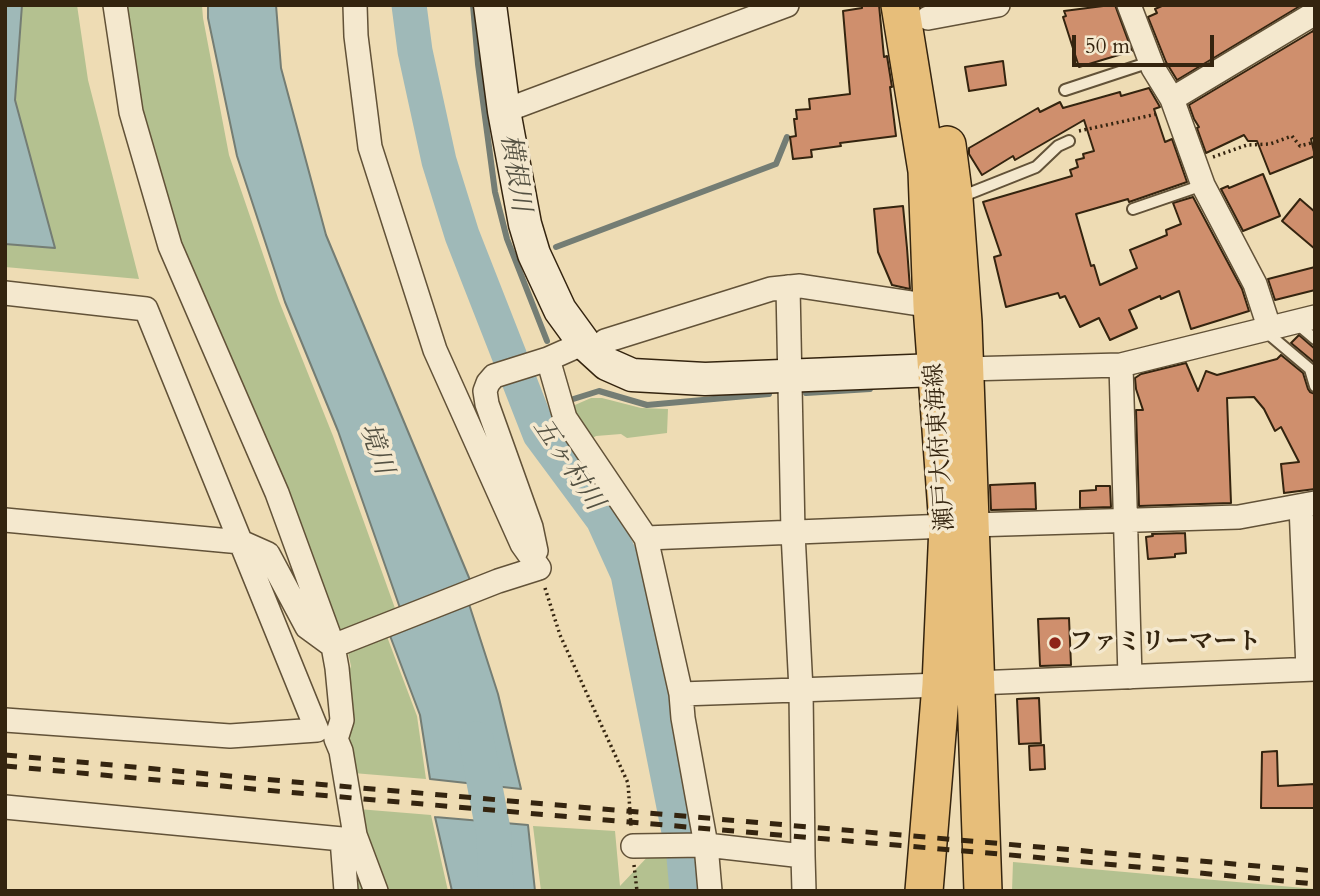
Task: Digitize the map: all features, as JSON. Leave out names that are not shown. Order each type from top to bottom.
[{"type":"main road","name":"瀬戸大府東海線","points":[[918,9],[954,200],[951,370],[959,526],[976,683],[983,891]]},
{"type":"main road","name":"瀬戸大府東海線","points":[[918,9],[932,306],[951,370]]},
{"type":"main road","name":"瀬戸大府東海線","points":[[924,891],[940,685],[959,526]]},
{"type":"street","points":[[5,720],[230,736],[326,734],[342,720],[337,668],[323,615],[278,493],[170,246],[131,111],[115,5]]},
{"type":"street","points":[[355,5],[356,36],[370,147],[435,350],[522,544],[539,568]]},
{"type":"street","points":[[490,5],[504,111],[525,223],[534,254],[560,310],[591,349],[607,364],[632,375],[705,379],[1121,365],[1304,319]]},
{"type":"street","points":[[504,111],[787,5]]},
{"type":"street","points":[[918,9],[998,5]]},
{"type":"street","points":[[1129,5],[1150,62],[1174,104],[1199,174],[1255,285],[1266,328]]},
{"type":"street","points":[[1174,104],[1315,12],[1310,5]]},
{"type":"street","points":[[539,568],[531,527],[487,404],[485,391],[494,376],[591,349],[605,341],[771,289],[800,286],[932,306]]},
{"type":"street","points":[[788,287],[793,533],[801,690],[804,891]]},
{"type":"street","points":[[5,293],[146,309],[241,542],[326,734],[341,751],[348,837],[346,891]]},
{"type":"street","points":[[544,360],[565,418],[646,538],[681,694],[710,891]]},
{"type":"street","points":[[1121,365],[1130,677]]},
{"type":"street","points":[[646,538],[1238,517],[1308,505],[1312,669],[976,683]]},
{"type":"street","points":[[5,520],[241,542],[268,554],[306,627],[333,646]]},
{"type":"street","points":[[333,646],[498,581],[539,568]]},
{"type":"street","points":[[681,694],[940,685]]},
{"type":"street","points":[[5,807],[348,837]]},
{"type":"street","points":[[348,837],[376,891]]},
{"type":"street","points":[[633,846],[705,845],[803,856]]},
{"type":"lane","points":[[1065,90],[1150,62]]},
{"type":"lane","points":[[954,200],[1036,167],[1058,146],[1069,141]]},
{"type":"lane","points":[[1133,209],[1199,174]]},
{"type":"lane","points":[[1304,319],[1315,339]]},
{"type":"lane","points":[[1266,328],[1310,369],[1315,386]]},
{"type":"path","points":[[1069,141],[1073,132],[1174,104]]},
{"type":"path","points":[[1199,174],[1247,145],[1270,144],[1292,136],[1300,146],[1315,142]]},
{"type":"path","points":[[539,568],[560,635],[628,783],[637,891]]},
{"type":"green space","points":[[5,5],[77,5],[88,80],[139,279],[5,267]]},
{"type":"green space","points":[[127,5],[202,5],[229,155],[279,301],[333,436],[396,611],[341,633],[274,455],[183,250],[141,110]]},
{"type":"green space","points":[[591,398],[602,398],[641,408],[668,409],[667,433],[627,438],[621,434],[596,436],[588,441],[568,408]]},
{"type":"green space","points":[[386,634],[417,716],[426,779],[353,773],[348,751],[343,686],[351,666],[347,648]]},
{"type":"green space","points":[[358,809],[431,815],[448,891],[355,891],[353,855]]},
{"type":"green space","points":[[533,826],[615,831],[620,886],[653,851],[668,850],[674,891],[541,891]]},
{"type":"green space","points":[[1013,862],[1315,889],[1315,891],[1012,891]]},
{"type":"water","points":[[5,5],[22,5],[15,100],[55,248],[5,244]]},
{"type":"water","points":[[208,5],[276,5],[281,68],[326,235],[470,580],[400,608],[338,431],[285,302],[237,156],[208,18]]},
{"type":"water","points":[[469,604],[498,694],[521,789],[430,779],[420,715],[389,633]]},
{"type":"water","points":[[435,817],[528,825],[535,891],[452,891]]},
{"type":"building","points":[[862,5],[879,5],[884,57],[887,56],[892,87],[896,136],[840,143],[841,146],[811,150],[812,157],[793,159],[790,137],[796,136],[796,110],[810,109],[809,99],[850,94],[843,11],[862,8]]},
{"type":"building","points":[[1115,5],[1132,51],[1079,67],[1063,17],[1066,16],[1064,11]]},
{"type":"building","points":[[1164,5],[1300,6],[1177,80],[1166,62],[1148,17],[1157,13],[1155,9]]},
{"type":"building","points":[[1313,31],[1315,137],[1311,139],[1315,156],[1270,174],[1257,141],[1248,141],[1244,135],[1206,153],[1189,105]]},
{"type":"building","points":[[1003,61],[1006,85],[969,91],[965,67]]},
{"type":"building","points":[[1149,88],[1160,107],[1154,109],[1165,142],[1172,139],[1187,182],[1129,202],[1128,199],[1076,214],[1091,266],[1094,265],[1100,285],[1137,268],[1130,250],[1167,235],[1166,230],[1181,224],[1173,203],[1193,197],[1242,289],[1249,311],[1191,329],[1179,291],[1129,310],[1137,328],[1110,340],[1099,318],[1080,327],[1065,296],[1060,298],[1058,293],[1006,307],[994,257],[1001,255],[983,202],[1072,176],[1070,170],[1078,167],[1076,160],[1084,158],[1083,154],[1094,151],[1084,120],[1015,160],[1013,156],[982,175],[969,154],[969,148],[1038,108],[1040,112],[1060,102],[1063,108],[1120,92],[1121,96]]},
{"type":"building","points":[[1263,174],[1280,216],[1243,231],[1221,189]]},
{"type":"building","points":[[1300,199],[1315,212],[1315,249],[1282,221]]},
{"type":"building","points":[[903,206],[910,289],[892,285],[878,252],[874,209]]},
{"type":"building","points":[[1315,267],[1315,290],[1275,300],[1268,279]]},
{"type":"building","points":[[1299,335],[1315,349],[1315,363],[1291,343]]},
{"type":"building","points":[[1281,355],[1303,373],[1308,389],[1315,394],[1315,489],[1284,493],[1281,464],[1299,462],[1281,427],[1275,431],[1264,409],[1254,397],[1227,398],[1231,503],[1139,506],[1136,410],[1143,410],[1135,378],[1141,374],[1186,363],[1198,391],[1206,371],[1217,375],[1277,359]]},
{"type":"building","points":[[1035,483],[1036,509],[991,510],[990,485]]},
{"type":"building","points":[[1096,486],[1110,486],[1111,507],[1080,508],[1080,491],[1096,490]]},
{"type":"building","points":[[1185,533],[1186,553],[1175,554],[1175,557],[1148,559],[1146,537],[1153,536],[1152,534]]},
{"type":"building","points":[[1069,618],[1071,665],[1040,666],[1038,619]]},
{"type":"building","points":[[1039,698],[1041,743],[1019,744],[1017,699]]},
{"type":"building","points":[[1044,745],[1045,769],[1030,770],[1029,746]]},
{"type":"building","points":[[1277,751],[1278,786],[1315,784],[1315,808],[1261,808],[1262,752]]},
{"type":"waterway","name":"五ヶ村川","points":[[409,5],[415,51],[439,161],[462,235],[540,434],[603,519],[628,574],[684,857],[687,891]]},
{"type":"waterway","name":"横根川","points":[[473,5],[495,192],[507,239],[547,341]]},
{"type":"waterway","points":[[556,247],[776,164],[787,137]]},
{"type":"waterway","name":"横根川","points":[[806,393],[870,389]]},
{"type":"waterway","name":"横根川","points":[[567,401],[599,391],[647,405],[769,394]]},
{"type":"waterway","name":"境川","points":[[476,739],[494,835],[496,891]]},
{"type":"railway","points":[[5,755],[1315,871]]},
{"type":"railway","points":[[5,766],[1315,884]]},
{"type":"place","name":"ファミリーマート","points":[[1055,643]]}]
